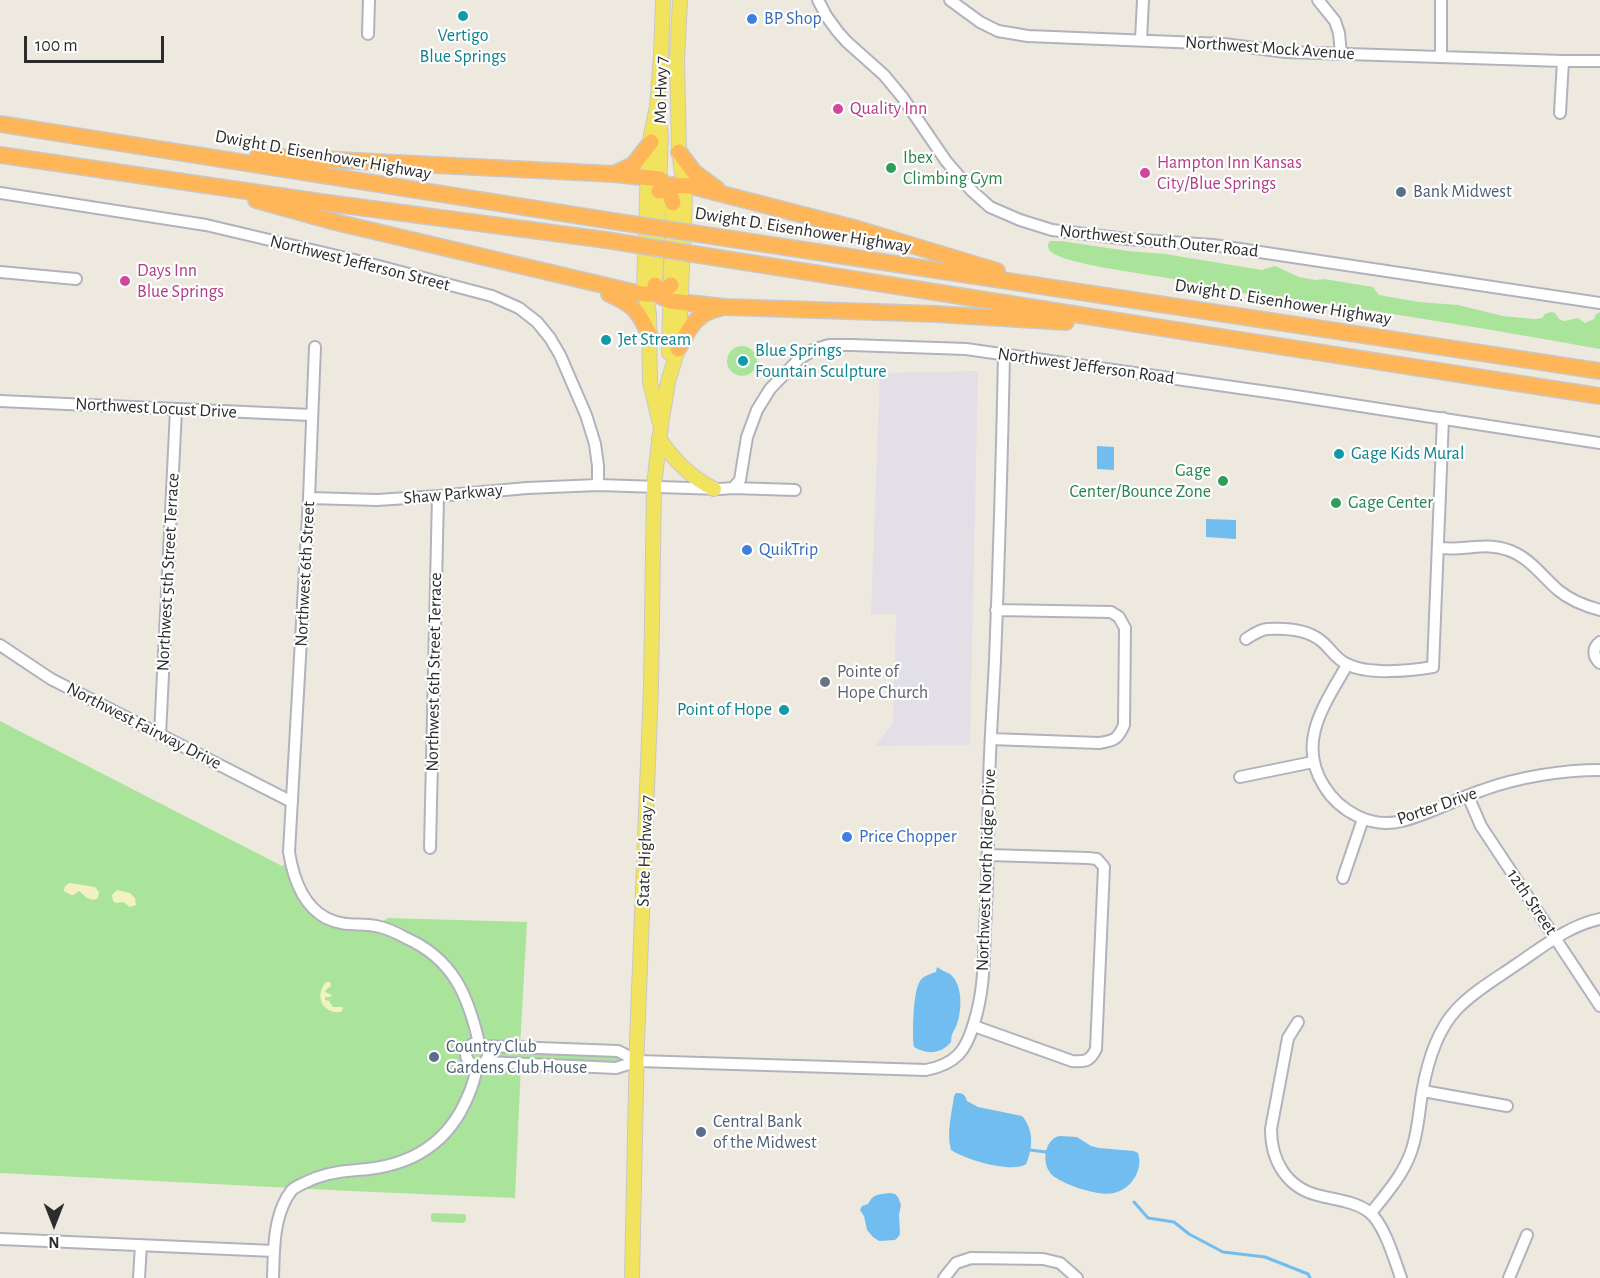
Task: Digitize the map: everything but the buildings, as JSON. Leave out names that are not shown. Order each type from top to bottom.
[{"type":"highway","name":"Dwight D. Eisenhower Highway","points":[[0,124],[198,154],[432,194],[1046,285],[1600,371]]},
{"type":"highway","points":[[614,174],[633,165],[651,142]]},
{"type":"highway","points":[[679,152],[694,172],[727,195]]},
{"type":"highway","points":[[198,154],[614,174],[727,195],[858,229],[1046,285]]},
{"type":"highway","points":[[0,155],[328,203],[606,240],[1600,396]]},
{"type":"highway","points":[[195,183],[335,222],[602,285],[662,293],[726,307],[936,314],[1156,327]]},
{"type":"highway","points":[[665,184],[673,203]]},
{"type":"highway","points":[[602,285],[605,292],[630,304],[640,315],[650,336]]},
{"type":"highway","points":[[678,350],[690,326],[701,315],[726,307]]},
{"type":"main road","name":"Mo Hwy 7","points":[[663,0],[657,107],[665,184]]},
{"type":"main road","name":"Mo Hwy 7","points":[[665,184],[679,152],[677,61],[680,0]]},
{"type":"main road","points":[[657,107],[651,142],[665,184],[644,287],[662,293]]},
{"type":"main road","points":[[665,184],[685,195],[662,293],[649,314],[650,382],[660,431],[669,452],[694,477],[714,489]]},
{"type":"main road","points":[[668,382],[662,293],[673,203]]},
{"type":"main road","points":[[660,431],[668,382],[678,350],[662,293]]},
{"type":"main road","name":"State Highway 7","points":[[632,1278],[651,687],[654,486],[660,431]]},
{"type":"street","points":[[368,34],[369,0]]},
{"type":"street","name":"Northwest South Outer Road","points":[[818,0],[838,32],[884,75],[903,98],[946,160],[971,190],[990,207],[1020,220],[1052,230],[1127,239],[1213,245],[1600,303]]},
{"type":"street","name":"Northwest Mock Avenue","points":[[950,0],[980,22],[998,31],[1028,36],[1224,44],[1286,52],[1600,61]]},
{"type":"street","points":[[1141,40],[1143,0]]},
{"type":"street","points":[[1318,0],[1335,21],[1341,54]]},
{"type":"street","points":[[1441,0],[1441,57]]},
{"type":"street","points":[[1560,113],[1563,61]]},
{"type":"street","name":"Northwest Jefferson Street","points":[[0,193],[206,225],[472,290],[519,308],[537,322],[561,355],[586,415],[595,444],[598,485]]},
{"type":"street","points":[[0,272],[76,279]]},
{"type":"street","name":"Northwest Jefferson Road","points":[[733,488],[740,480],[747,437],[757,410],[770,389],[799,359],[813,350],[829,345],[966,349],[1600,443]]},
{"type":"street","name":"Northwest 6th Street","points":[[315,347],[289,852],[292,869],[297,885],[309,904],[325,918],[347,925],[375,926],[396,933],[438,957],[454,976],[468,1004],[482,1045]]},
{"type":"street","name":"Northwest North Ridge Drive","points":[[638,1061],[926,1070],[949,1064],[962,1051],[974,1026],[983,987],[1004,355]]},
{"type":"street","name":"Northwest Locust Drive","points":[[0,401],[311,416]]},
{"type":"street","name":"Northwest 5th Street Terrace","points":[[160,735],[176,410]]},
{"type":"street","points":[[1246,639],[1266,629],[1297,630],[1319,639],[1337,659],[1359,669],[1371,671],[1433,667],[1443,418]]},
{"type":"street","name":"Shaw Parkway","points":[[309,498],[377,500],[527,488],[598,485],[654,486]]},
{"type":"street","points":[[654,486],[795,490]]},
{"type":"street","name":"Northwest 6th Street Terrace","points":[[430,848],[438,496]]},
{"type":"street","points":[[1438,548],[1495,546],[1508,550],[1519,555],[1559,591],[1587,606],[1600,610]]},
{"type":"street","points":[[991,739],[1099,743],[1112,741],[1120,734],[1124,725],[1126,645],[1125,628],[1119,617],[1111,612],[996,610]]},
{"type":"street","points":[[1600,642],[1594,652],[1600,663]]},
{"type":"street","name":"Northwest Fairway Drive","points":[[0,645],[51,679],[292,802]]},
{"type":"street","name":"Porter Drive","points":[[1347,664],[1318,717],[1312,739],[1313,762],[1318,777],[1329,793],[1350,812],[1363,819],[1383,823],[1403,821],[1484,789],[1536,777],[1600,770]]},
{"type":"street","points":[[1240,777],[1313,762]]},
{"type":"street","name":"12th Street","points":[[1468,796],[1481,826],[1600,1006]]},
{"type":"street","points":[[1343,879],[1363,819]]},
{"type":"street","points":[[974,1026],[1072,1061],[1094,1061],[1103,859],[989,855]]},
{"type":"street","points":[[1371,1213],[1392,1188],[1411,1152],[1418,1126],[1422,1091],[1434,1046],[1457,1009],[1483,987],[1556,938],[1582,924],[1600,918]]},
{"type":"street","points":[[1298,1022],[1288,1038],[1272,1129],[1271,1143],[1275,1156],[1281,1168],[1301,1189],[1357,1205],[1371,1213],[1386,1237],[1401,1278]]},
{"type":"street","points":[[475,1043],[618,1051],[638,1061],[616,1068],[481,1064],[468,1060],[463,1053],[475,1043]]},
{"type":"street","points":[[273,1278],[276,1227],[283,1205],[292,1189],[317,1176],[387,1167],[430,1147],[446,1133],[458,1117],[481,1064],[488,1056],[487,1049],[482,1045]]},
{"type":"street","points":[[1422,1091],[1508,1106]]},
{"type":"street","points":[[1509,1278],[1527,1235]]},
{"type":"street","points":[[0,1244],[0,1239],[274,1251]]},
{"type":"street","points":[[139,1278],[141,1245]]},
{"type":"street","points":[[944,1278],[956,1263],[971,1258],[1043,1259],[1060,1263],[1077,1278]]},
{"type":"shaded area","points":[[978,371],[970,745],[875,746],[893,723],[896,614],[871,614],[880,373]]},
{"type":"green space","points":[[1050,241],[1165,254],[1262,270],[1275,266],[1299,277],[1373,287],[1379,295],[1419,302],[1458,305],[1503,316],[1535,319],[1542,318],[1551,312],[1564,321],[1578,318],[1585,323],[1594,319],[1600,312],[1600,349],[1354,308],[1234,292],[1103,268],[1051,252],[1048,244]]},
{"type":"green space","points":[[742,346],[753,350],[757,361],[753,372],[742,376],[731,372],[727,361],[731,350]]},
{"type":"green space","points":[[0,721],[282,866],[290,859],[297,885],[325,918],[375,926],[388,918],[527,922],[520,1047],[620,1047],[620,1067],[521,1064],[515,1198],[0,1173]]},
{"type":"green space","points":[[431,1214],[464,1214],[466,1221],[463,1223],[433,1222]]},
{"type":"sand","points":[[70,883],[95,887],[99,892],[98,898],[94,900],[87,898],[79,891],[71,895],[64,891]]},
{"type":"sand","points":[[117,890],[130,893],[135,898],[136,905],[130,907],[123,902],[113,901],[112,895]]},
{"type":"sand","points":[[326,982],[330,982],[331,986],[325,992],[332,995],[325,997],[325,1000],[329,1001],[333,1007],[342,1007],[341,1012],[329,1010],[322,1003],[320,998],[322,987]]},
{"type":"water","points":[[1097,446],[1114,447],[1114,470],[1097,469]]},
{"type":"water","points":[[1206,519],[1236,520],[1236,539],[1206,537]]},
{"type":"water","points":[[937,967],[954,978],[959,991],[960,1012],[951,1042],[943,1049],[929,1052],[914,1047],[914,1003],[920,981],[925,976],[936,972]]},
{"type":"water","points":[[956,1093],[963,1094],[967,1101],[978,1107],[1022,1116],[1029,1127],[1031,1139],[1026,1164],[1019,1167],[1000,1166],[977,1161],[951,1150],[949,1130]]},
{"type":"water","points":[[1059,1136],[1077,1137],[1099,1148],[1134,1151],[1138,1153],[1139,1160],[1137,1174],[1125,1188],[1108,1194],[1091,1192],[1065,1183],[1052,1175],[1045,1159],[1050,1142]]},
{"type":"water","points":[[890,1193],[898,1197],[901,1205],[900,1233],[895,1240],[879,1241],[867,1230],[860,1210],[874,1196]]},
{"type":"waterway","points":[[1030,1150],[1046,1152]]},
{"type":"waterway","points":[[1134,1202],[1148,1218],[1174,1222],[1189,1234],[1223,1252],[1265,1257],[1308,1274],[1310,1278]]},
{"type":"place","name":"Vertigo Blue Springs","points":[[463,16]]},
{"type":"place","name":"BP Shop","points":[[752,19]]},
{"type":"place","name":"Quality Inn","points":[[838,109]]},
{"type":"place","name":"Ibex Climbing Gym","points":[[891,168]]},
{"type":"place","name":"Hampton Inn Kansas City/Blue Springs","points":[[1145,173]]},
{"type":"place","name":"Bank Midwest","points":[[1401,192]]},
{"type":"place","name":"Days Inn Blue Springs","points":[[125,281]]},
{"type":"place","name":"Jet Stream","points":[[606,340]]},
{"type":"place","name":"Blue Springs Fountain Sculpture","points":[[743,361]]},
{"type":"place","name":"Gage Kids Mural","points":[[1339,454]]},
{"type":"place","name":"Gage Center/Bounce Zone","points":[[1223,481]]},
{"type":"place","name":"Gage Center","points":[[1336,503]]},
{"type":"place","name":"QuikTrip","points":[[747,550]]},
{"type":"place","name":"Pointe of Hope Church","points":[[825,682]]},
{"type":"place","name":"Point of Hope","points":[[784,710]]},
{"type":"place","name":"Price Chopper","points":[[847,837]]},
{"type":"place","name":"Country Club Gardens Club House","points":[[434,1057]]},
{"type":"place","name":"Central Bank of the Midwest","points":[[701,1132]]}]
